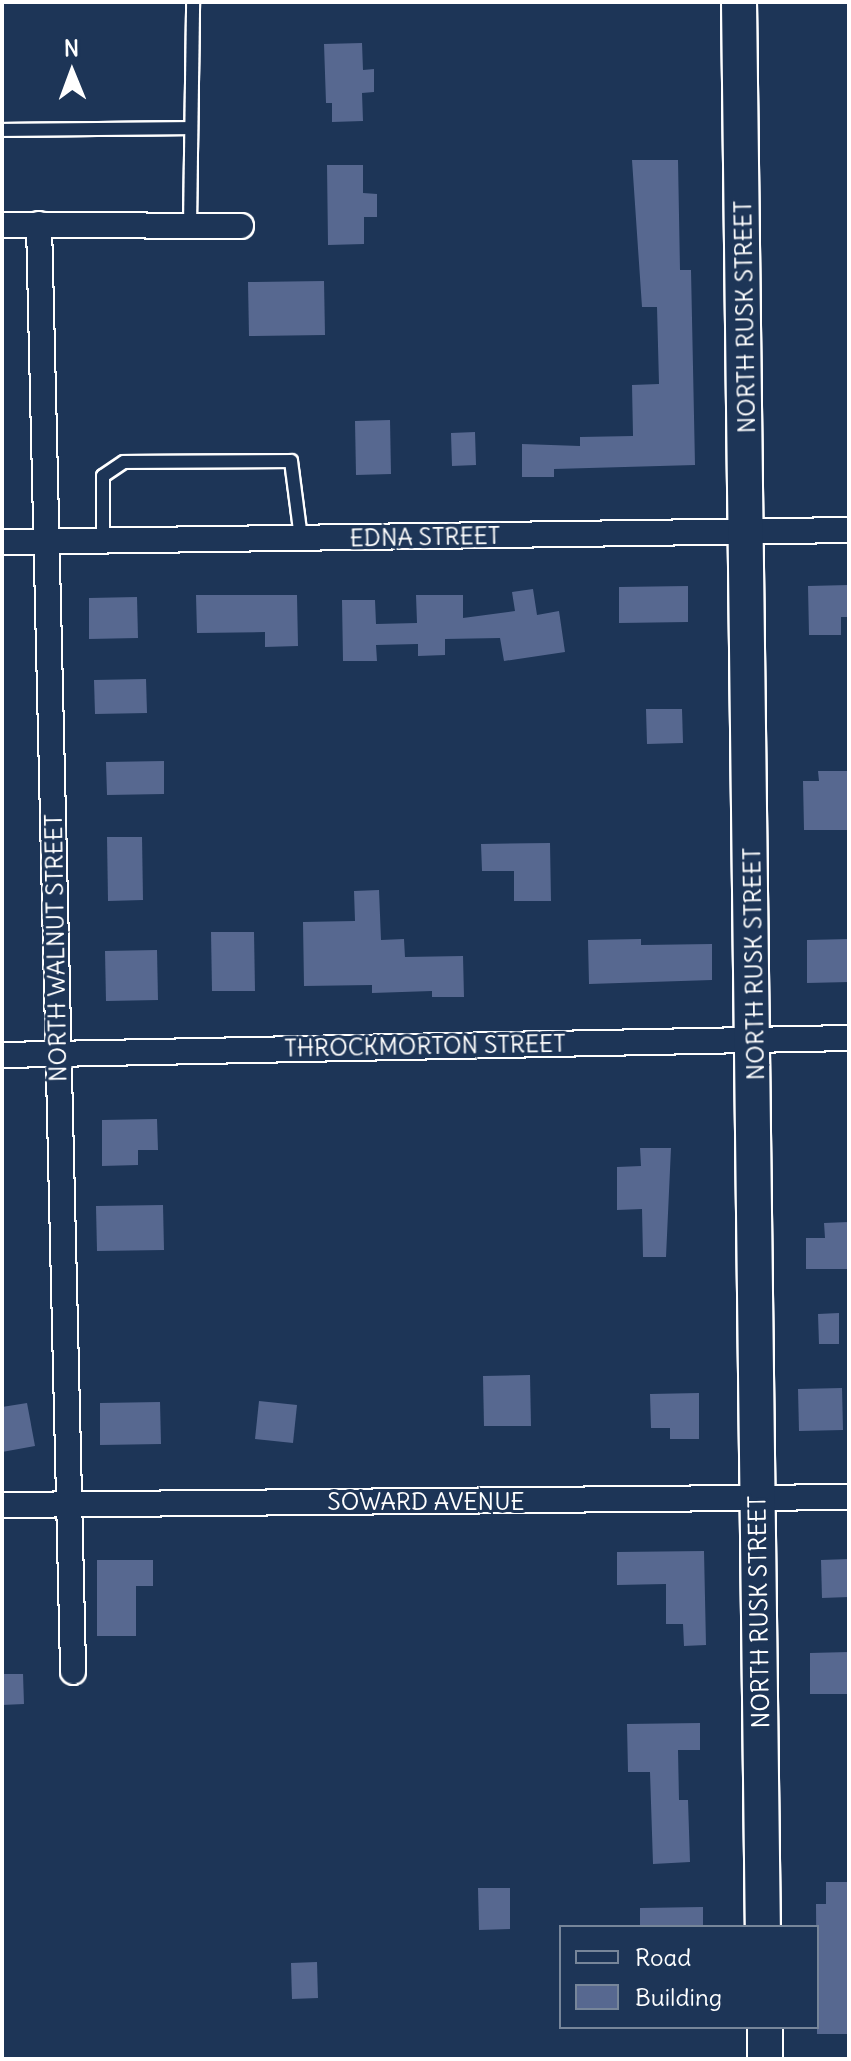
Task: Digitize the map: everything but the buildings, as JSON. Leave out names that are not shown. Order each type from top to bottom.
[{"type":"street","name":"NORTH RUSK STREET","points":[[739,2],[749,532],[763,1925]]},
{"type":"street","name":"NORTH WALNUT STREET","points":[[39,224],[73,1672]]},
{"type":"street","points":[[2,225],[241,226]]},
{"type":"street","name":"EDNA STREET","points":[[2,542],[849,530]]},
{"type":"street","name":"THROCKMORTON STREET","points":[[2,1055],[849,1038]]},
{"type":"street","name":"SOWARD AVENUE","points":[[2,1505],[849,1497]]},
{"type":"street","points":[[765,2029],[765,2059]]},
{"type":"lane","points":[[190,226],[193,2]]},
{"type":"lane","points":[[2,130],[191,128]]},
{"type":"lane","points":[[103,542],[103,476],[124,462],[291,461],[301,538]]}]
